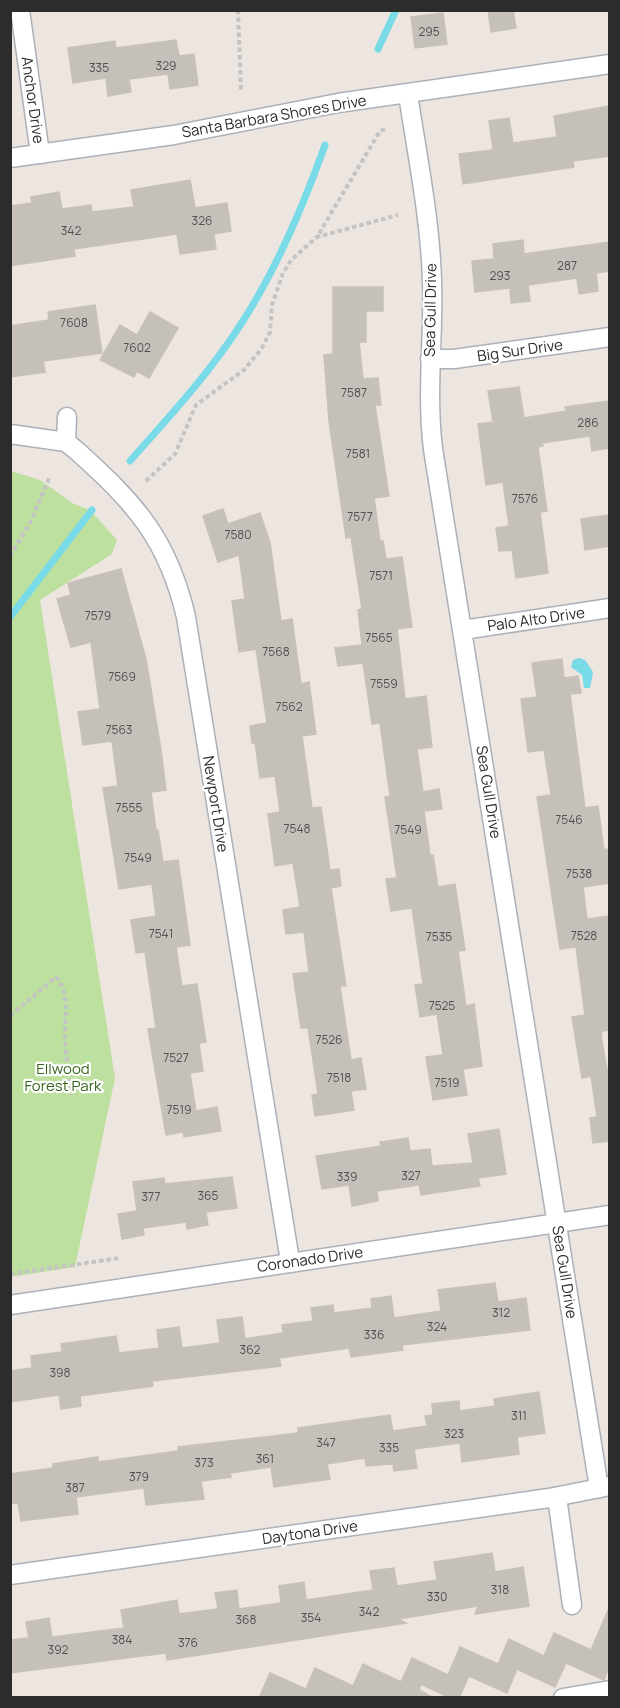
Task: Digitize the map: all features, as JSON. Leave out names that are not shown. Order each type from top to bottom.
[{"type":"street","name":"Anchor Drive","points":[[20,10],[40,154]]},
{"type":"street","name":"Santa Barbara Shores Drive","points":[[10,158],[174,135],[305,108],[609,64]]},
{"type":"street","name":"Sea Gull Drive","points":[[408,93],[430,242],[432,281],[430,427],[557,1223],[604,1487]]},
{"type":"street","name":"Big Sur Drive","points":[[430,359],[454,359],[609,337]]},
{"type":"street","points":[[10,434],[66,442],[67,417]]},
{"type":"street","name":"Newport Drive","points":[[66,442],[117,488],[140,513],[162,546],[184,606],[290,1261]]},
{"type":"street","name":"Palo Alto Drive","points":[[463,630],[609,608]]},
{"type":"street","name":"Coronado Drive","points":[[10,1305],[290,1261],[609,1215]]},
{"type":"street","name":"Daytona Drive","points":[[10,1575],[556,1497],[604,1487]]},
{"type":"street","points":[[556,1497],[572,1605]]},
{"type":"street","points":[[563,1698],[609,1690]]},
{"type":"path","points":[[238,10],[241,91]]},
{"type":"path","points":[[146,481],[175,454],[196,405],[244,370],[262,348],[270,332],[272,304],[284,273],[292,259],[317,237],[380,130],[386,129]]},
{"type":"path","points":[[317,237],[398,215]]},
{"type":"path","points":[[10,556],[31,521],[50,476]]},
{"type":"path","points":[[10,1016],[56,976],[63,985],[67,999],[65,1038],[71,1095]]},
{"type":"path","points":[[10,1274],[120,1258]]},
{"type":"green space","name":"Ellwood Forest Park","points":[[11,471],[40,480],[72,503],[90,510],[117,540],[112,554],[40,600],[115,1078],[75,1267],[11,1277]]},
{"type":"water","points":[[579,658],[585,660],[593,672],[590,688],[584,688],[582,675],[571,667],[573,660]]},
{"type":"building","points":[[488,10],[513,10],[516,28],[491,32]]},
{"type":"building","points":[[443,13],[447,44],[415,48],[411,17]]},
{"type":"building","points":[[176,40],[179,56],[194,54],[198,85],[170,89],[168,74],[129,79],[131,92],[108,96],[106,78],[73,83],[68,48],[115,41],[116,48]]},
{"type":"building","points":[[609,106],[609,156],[573,161],[574,167],[463,184],[459,154],[493,150],[489,121],[509,118],[513,143],[557,137],[554,116]]},
{"type":"building","points":[[190,180],[195,208],[227,203],[231,231],[214,234],[216,249],[180,254],[177,234],[74,249],[75,256],[10,266],[10,206],[32,203],[31,197],[59,192],[62,209],[91,205],[92,212],[134,207],[131,190]]},
{"type":"building","points":[[523,240],[524,254],[609,242],[609,271],[596,273],[598,291],[579,294],[577,278],[528,285],[530,301],[511,303],[510,288],[475,292],[472,261],[494,259],[493,244]]},
{"type":"building","points":[[333,287],[383,287],[383,311],[366,311],[366,342],[359,342],[363,379],[378,378],[381,405],[375,405],[389,496],[374,498],[380,541],[383,541],[386,559],[402,557],[412,627],[397,629],[405,699],[426,696],[432,747],[417,749],[423,792],[439,789],[442,809],[424,811],[430,855],[433,855],[438,887],[455,884],[465,950],[458,951],[466,1006],[474,1004],[482,1066],[463,1069],[467,1095],[433,1100],[426,1057],[443,1055],[437,1014],[420,1017],[415,985],[423,984],[412,908],[391,911],[386,879],[397,878],[385,797],[390,796],[380,723],[372,724],[363,663],[338,666],[335,648],[362,645],[358,610],[362,609],[351,537],[346,538],[329,421],[324,355],[333,354]]},
{"type":"building","points":[[95,305],[102,353],[43,361],[45,372],[10,377],[10,326],[49,320],[48,312]]},
{"type":"building","points":[[150,312],[178,328],[149,378],[137,371],[134,377],[100,360],[120,325],[137,335]]},
{"type":"building","points":[[519,387],[524,418],[566,411],[565,407],[609,401],[609,448],[592,451],[590,436],[542,443],[543,446],[538,447],[547,511],[540,512],[548,573],[516,578],[512,550],[499,551],[496,528],[509,526],[503,482],[486,485],[478,424],[493,422],[488,391]]},
{"type":"building","points":[[223,509],[228,524],[260,513],[270,543],[281,621],[292,619],[301,684],[309,682],[316,734],[302,736],[312,808],[321,807],[330,870],[339,869],[341,886],[331,888],[346,986],[340,986],[351,1060],[361,1058],[366,1089],[351,1091],[354,1110],[315,1116],[312,1095],[318,1094],[308,1028],[301,1028],[293,974],[309,972],[304,932],[286,934],[283,910],[300,907],[293,863],[275,866],[268,814],[280,812],[275,776],[260,778],[255,743],[252,743],[250,726],[267,723],[256,649],[239,652],[232,601],[245,599],[239,555],[218,562],[203,516]]},
{"type":"building","points":[[609,515],[609,546],[585,550],[581,519]]},
{"type":"building","points":[[121,569],[146,659],[161,750],[166,790],[151,792],[156,830],[158,830],[163,862],[178,860],[181,880],[190,945],[176,947],[182,986],[197,984],[206,1042],[199,1043],[203,1071],[190,1073],[196,1111],[217,1107],[221,1131],[184,1137],[183,1132],[166,1135],[148,1029],[156,1028],[145,952],[136,953],[131,920],[156,916],[152,884],[119,889],[103,788],[118,786],[112,741],[83,745],[78,712],[100,709],[91,642],[71,647],[57,599],[71,595],[68,583]]},
{"type":"building","points":[[562,659],[564,678],[578,676],[581,693],[570,694],[585,808],[598,806],[604,850],[608,849],[609,864],[609,883],[583,887],[587,919],[609,916],[609,1030],[602,1031],[601,1036],[607,1070],[609,1070],[609,1141],[593,1143],[590,1118],[597,1117],[591,1076],[582,1078],[572,1017],[585,1015],[576,947],[560,949],[537,797],[551,795],[544,750],[528,752],[521,699],[537,697],[532,663]]},
{"type":"building","points":[[499,1129],[506,1174],[478,1178],[480,1186],[421,1195],[419,1185],[377,1191],[378,1201],[352,1206],[349,1185],[322,1189],[316,1156],[381,1146],[380,1142],[408,1138],[410,1151],[430,1149],[432,1166],[473,1163],[468,1134]]},
{"type":"building","points":[[232,1177],[237,1208],[206,1212],[208,1225],[187,1229],[186,1222],[143,1228],[144,1235],[122,1239],[118,1214],[137,1211],[133,1182],[164,1178],[165,1184]]},
{"type":"building","points":[[495,1283],[498,1302],[526,1298],[530,1330],[402,1345],[403,1350],[351,1357],[349,1348],[279,1358],[281,1366],[152,1381],[153,1386],[80,1396],[81,1406],[61,1409],[59,1395],[10,1402],[10,1371],[32,1368],[31,1356],[62,1352],[61,1344],[116,1336],[119,1353],[159,1348],[157,1330],[179,1327],[182,1348],[220,1343],[217,1320],[242,1317],[245,1339],[283,1333],[282,1325],[313,1321],[311,1308],[333,1305],[334,1313],[372,1308],[371,1299],[391,1296],[394,1318],[441,1311],[438,1290]]},
{"type":"building","points":[[539,1392],[545,1433],[517,1437],[519,1454],[462,1462],[460,1443],[414,1449],[417,1468],[394,1471],[393,1464],[366,1466],[365,1458],[327,1464],[330,1479],[274,1487],[271,1467],[230,1473],[231,1477],[201,1481],[204,1499],[146,1505],[144,1488],[76,1497],[78,1514],[21,1521],[18,1503],[10,1504],[10,1474],[53,1468],[53,1464],[98,1457],[98,1462],[178,1451],[178,1447],[298,1433],[298,1428],[390,1415],[393,1431],[427,1426],[425,1416],[433,1415],[432,1404],[459,1401],[460,1411],[495,1406],[494,1399]]},
{"type":"building","points":[[492,1553],[495,1572],[523,1567],[529,1606],[475,1614],[478,1606],[398,1619],[406,1623],[167,1660],[166,1653],[10,1673],[10,1640],[29,1638],[26,1622],[49,1618],[52,1637],[124,1628],[121,1610],[177,1600],[179,1614],[218,1609],[215,1593],[237,1590],[239,1609],[281,1603],[279,1586],[304,1582],[306,1600],[373,1590],[370,1571],[394,1568],[397,1586],[437,1580],[434,1562]]},
{"type":"building","points":[[609,1608],[609,1666],[604,1680],[566,1663],[555,1687],[517,1669],[507,1693],[469,1676],[459,1698],[450,1698],[421,1684],[419,1690],[434,1698],[259,1698],[270,1673],[306,1689],[315,1668],[353,1686],[363,1664],[401,1682],[412,1658],[448,1675],[460,1647],[498,1664],[509,1639],[544,1656],[554,1633],[591,1650]]},
{"type":"waterway","points":[[378,49],[396,10]]},
{"type":"waterway","points":[[130,461],[201,379],[227,345],[252,306],[288,238],[325,145]]},
{"type":"waterway","points":[[10,617],[92,510]]}]
